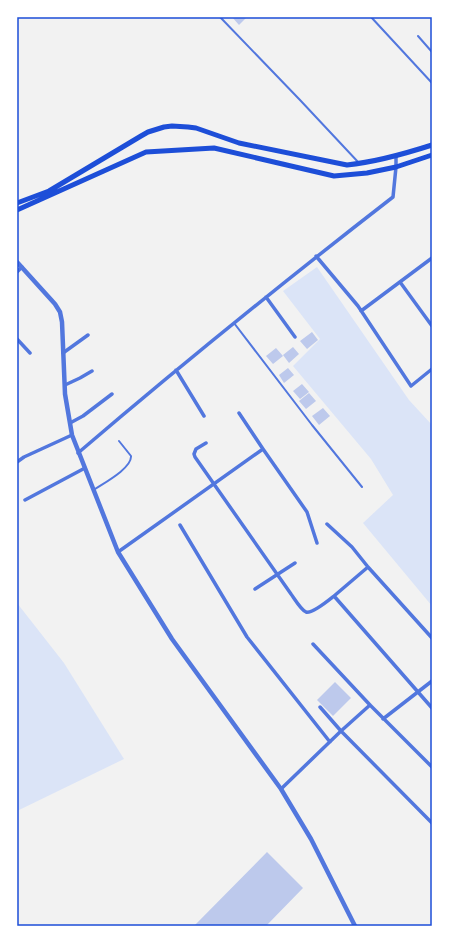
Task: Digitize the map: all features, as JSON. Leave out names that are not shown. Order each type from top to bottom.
[{"type":"main road","points":[[17,203],[49,191],[148,132],[164,127],[188,126],[239,143],[347,165],[396,156],[432,145]]},
{"type":"main road","points":[[17,210],[146,152],[214,148],[334,176],[367,173],[396,167],[432,155]]},
{"type":"street","points":[[78,453],[176,370],[316,256],[393,197],[396,156]]},
{"type":"street","points":[[316,256],[361,311],[411,386],[432,369]]},
{"type":"street","points":[[361,311],[432,258]]},
{"type":"street","points":[[17,262],[55,304],[60,312],[62,322],[65,394],[72,435],[118,552],[172,639],[281,789],[311,839],[355,926]]},
{"type":"street","points":[[17,272],[22,267]]},
{"type":"street","points":[[400,282],[432,326]]},
{"type":"street","points":[[266,297],[295,337]]},
{"type":"street","points":[[63,353],[88,335]]},
{"type":"street","points":[[17,339],[30,353]]},
{"type":"street","points":[[65,385],[92,370]]},
{"type":"street","points":[[176,370],[204,416]]},
{"type":"street","points":[[70,423],[84,416],[112,394]]},
{"type":"street","points":[[239,413],[306,512],[317,543]]},
{"type":"street","points":[[17,462],[24,457],[72,435]]},
{"type":"street","points":[[206,442],[196,449],[194,454],[195,457],[304,611],[312,611],[334,596],[368,567]]},
{"type":"street","points":[[118,552],[263,449]]},
{"type":"street","points":[[25,500],[85,468]]},
{"type":"street","points":[[327,524],[352,547],[432,638]]},
{"type":"street","points":[[180,525],[247,637],[330,742]]},
{"type":"street","points":[[255,589],[295,563]]},
{"type":"street","points":[[334,596],[432,708]]},
{"type":"street","points":[[313,644],[370,705],[432,767]]},
{"type":"street","points":[[384,718],[432,681]]},
{"type":"street","points":[[281,789],[370,705]]},
{"type":"street","points":[[320,707],[341,731],[432,823]]},
{"type":"lane","points":[[220,17],[359,164]]},
{"type":"lane","points":[[371,17],[432,83]]},
{"type":"lane","points":[[418,36],[432,52]]},
{"type":"lane","points":[[234,323],[312,425],[362,487]]},
{"type":"lane","points":[[94,490],[123,470],[132,459],[119,441]]},
{"type":"shaded area","points":[[317,267],[409,400],[432,425],[432,606],[363,523],[393,495],[371,459],[293,366],[320,339],[283,291]]},
{"type":"shaded area","points":[[17,603],[64,663],[124,759],[17,811]]},
{"type":"building","points":[[232,17],[247,17],[239,25]]},
{"type":"building","points":[[312,332],[318,340],[307,349],[300,341]]},
{"type":"building","points":[[293,347],[299,354],[289,363],[283,355]]},
{"type":"building","points":[[276,348],[283,356],[273,364],[266,356]]},
{"type":"building","points":[[288,368],[294,375],[284,383],[279,375]]},
{"type":"building","points":[[302,384],[309,392],[300,399],[293,391]]},
{"type":"building","points":[[309,393],[316,401],[306,409],[299,401]]},
{"type":"building","points":[[323,408],[330,416],[319,425],[312,416]]},
{"type":"building","points":[[335,682],[351,698],[333,716],[317,700]]},
{"type":"building","points":[[267,852],[303,888],[266,926],[194,926]]}]
